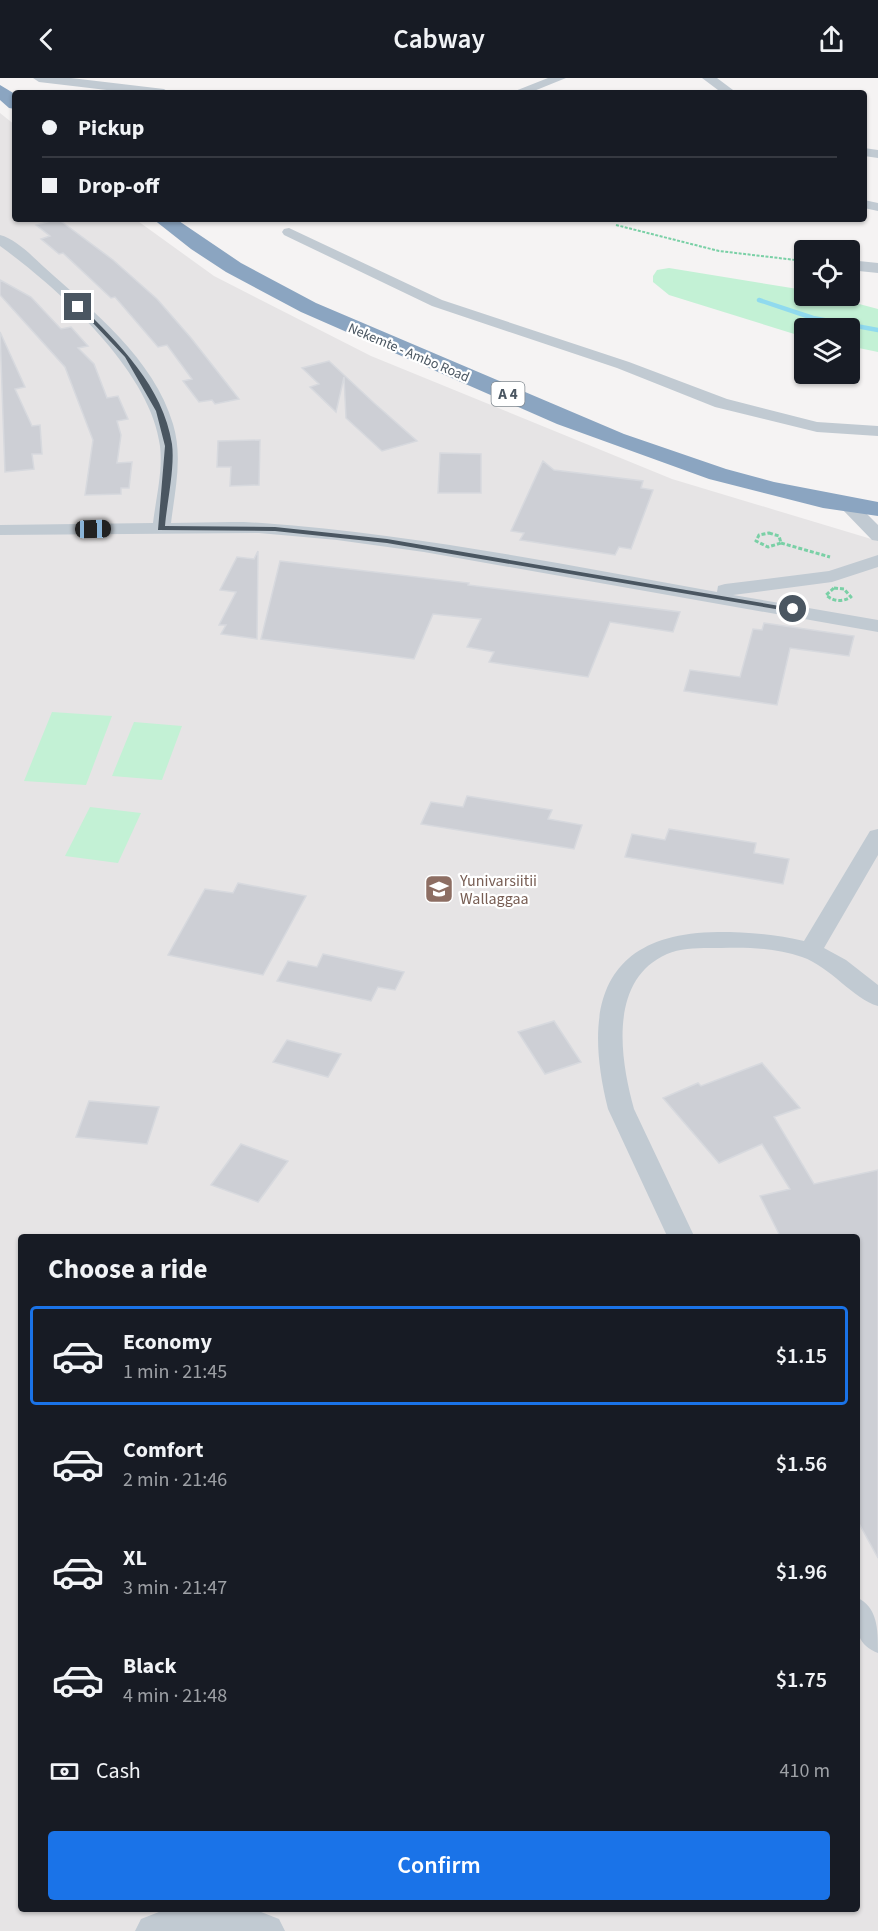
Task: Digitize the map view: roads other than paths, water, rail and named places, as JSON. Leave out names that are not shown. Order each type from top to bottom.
[{"type":"highway","name":"Nekemte - Ambo Road","points":[[167,222],[209,252],[294,302],[585,427],[707,473],[792,495],[878,509]]},
{"type":"street","points":[[39,78],[139,90]]},
{"type":"street","points":[[525,90],[560,78]]},
{"type":"street","points":[[708,78],[726,90]]},
{"type":"street","points":[[288,232],[437,303],[645,373],[721,403],[817,427],[878,431]]},
{"type":"street","points":[[0,239],[23,256],[106,333],[127,356],[152,395],[161,417],[168,446],[161,528]]},
{"type":"street","points":[[860,266],[878,268]]},
{"type":"street","points":[[847,504],[878,536]]},
{"type":"street","points":[[0,530],[267,529],[338,535],[424,546],[877,624]]},
{"type":"street","points":[[699,593],[821,578],[871,564]]},
{"type":"street","points":[[810,951],[878,836]]},
{"type":"street","points":[[680,1234],[621,1109],[616,1093],[610,1036],[611,1019],[618,991],[625,978],[646,955],[670,945],[737,939],[810,951],[839,967],[878,998]]},
{"type":"street","points":[[860,1616],[878,1638]]},
{"type":"street","points":[[153,1931],[188,1922],[218,1921],[246,1922],[267,1931]]},
{"type":"waterway","points":[[759,300],[813,318],[878,330]]},
{"type":"place","name":"Yunivarsiitii Wallaggaa","points":[[439,889]]}]
